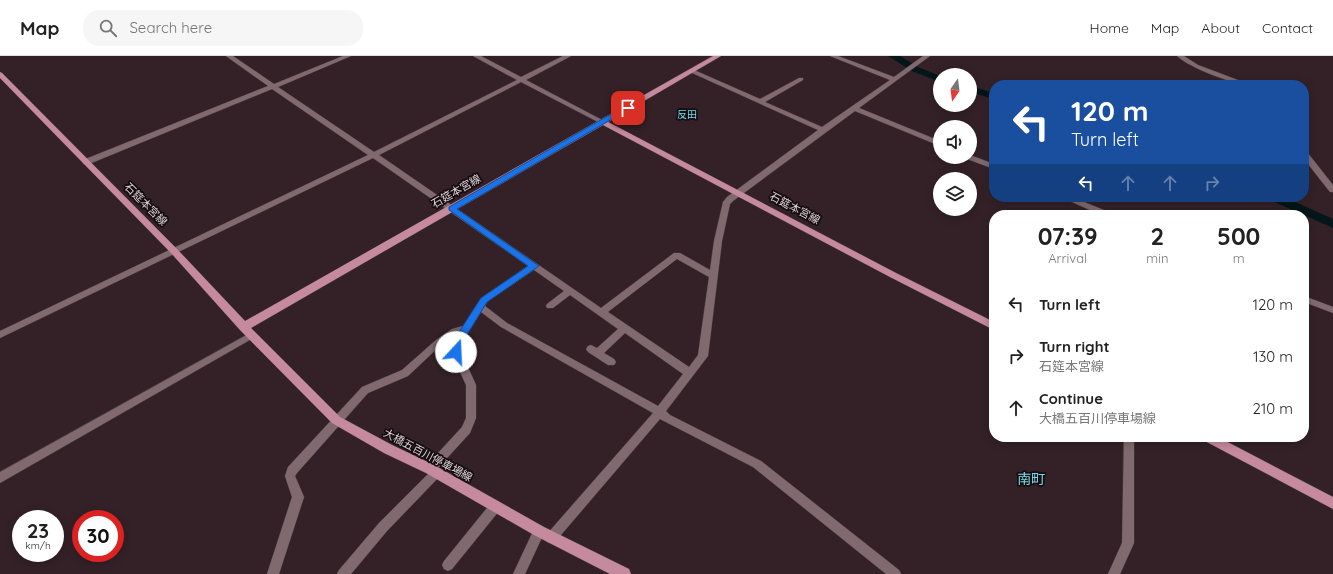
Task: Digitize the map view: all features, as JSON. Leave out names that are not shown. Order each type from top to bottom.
[{"type":"main road","points":[[602,122],[718,56]]},
{"type":"main road","name":"石筵本宮線","points":[[0,74],[174,251],[248,331],[451,209],[602,122],[893,275],[989,323]]},
{"type":"main road","name":"大橋五百川停車場線","points":[[248,331],[336,420],[388,449],[433,471],[495,507],[617,573]]},
{"type":"main road","points":[[1217,442],[1333,503]]},
{"type":"street","points":[[229,56],[688,372]]},
{"type":"street","points":[[86,162],[348,56]]},
{"type":"street","points":[[476,56],[602,122]]},
{"type":"street","points":[[0,335],[374,155],[568,56]]},
{"type":"street","points":[[833,56],[894,79]]},
{"type":"street","points":[[551,538],[643,433],[688,372],[703,356],[718,241],[726,204],[737,192],[927,56]]},
{"type":"street","points":[[1180,56],[1196,66],[1234,80]]},
{"type":"street","points":[[692,72],[823,130]]},
{"type":"street","points":[[760,102],[801,79]]},
{"type":"street","points":[[854,108],[933,141]]},
{"type":"street","points":[[977,160],[989,165]]},
{"type":"street","points":[[1309,160],[1333,190]]},
{"type":"street","points":[[1077,202],[1096,210]]},
{"type":"street","points":[[602,312],[676,255],[714,276]]},
{"type":"street","points":[[343,574],[433,471],[470,424],[472,410],[471,385],[456,352],[457,343],[480,307],[490,296],[534,266]]},
{"type":"street","points":[[550,306],[570,291]]},
{"type":"street","points":[[1309,301],[1333,310]]},
{"type":"street","points":[[480,307],[510,329],[659,411],[666,418],[757,464],[889,572]]},
{"type":"street","points":[[611,362],[594,351],[625,328]]},
{"type":"street","points":[[273,574],[298,498],[290,476],[292,470],[336,420],[365,390],[405,373],[439,342],[455,331],[466,329]]},
{"type":"street","points":[[0,478],[248,331]]},
{"type":"street","points":[[1114,574],[1122,561],[1128,543],[1129,442]]},
{"type":"street","points":[[448,565],[495,507]]},
{"type":"street","points":[[519,574],[539,531]]},
{"type":"waterway","points":[[893,56],[915,69],[933,76]]},
{"type":"waterway","points":[[977,91],[989,95]]},
{"type":"waterway","points":[[1285,202],[1302,210]]},
{"type":"waterway","points":[[1309,213],[1333,224]]},
{"type":"district","name":"反田","points":[[687,114]]},
{"type":"district","name":"南町","points":[[1031,479]]},
{"type":"route","points":[[456,352],[457,343],[484,300],[534,266],[451,209],[628,108]]}]
